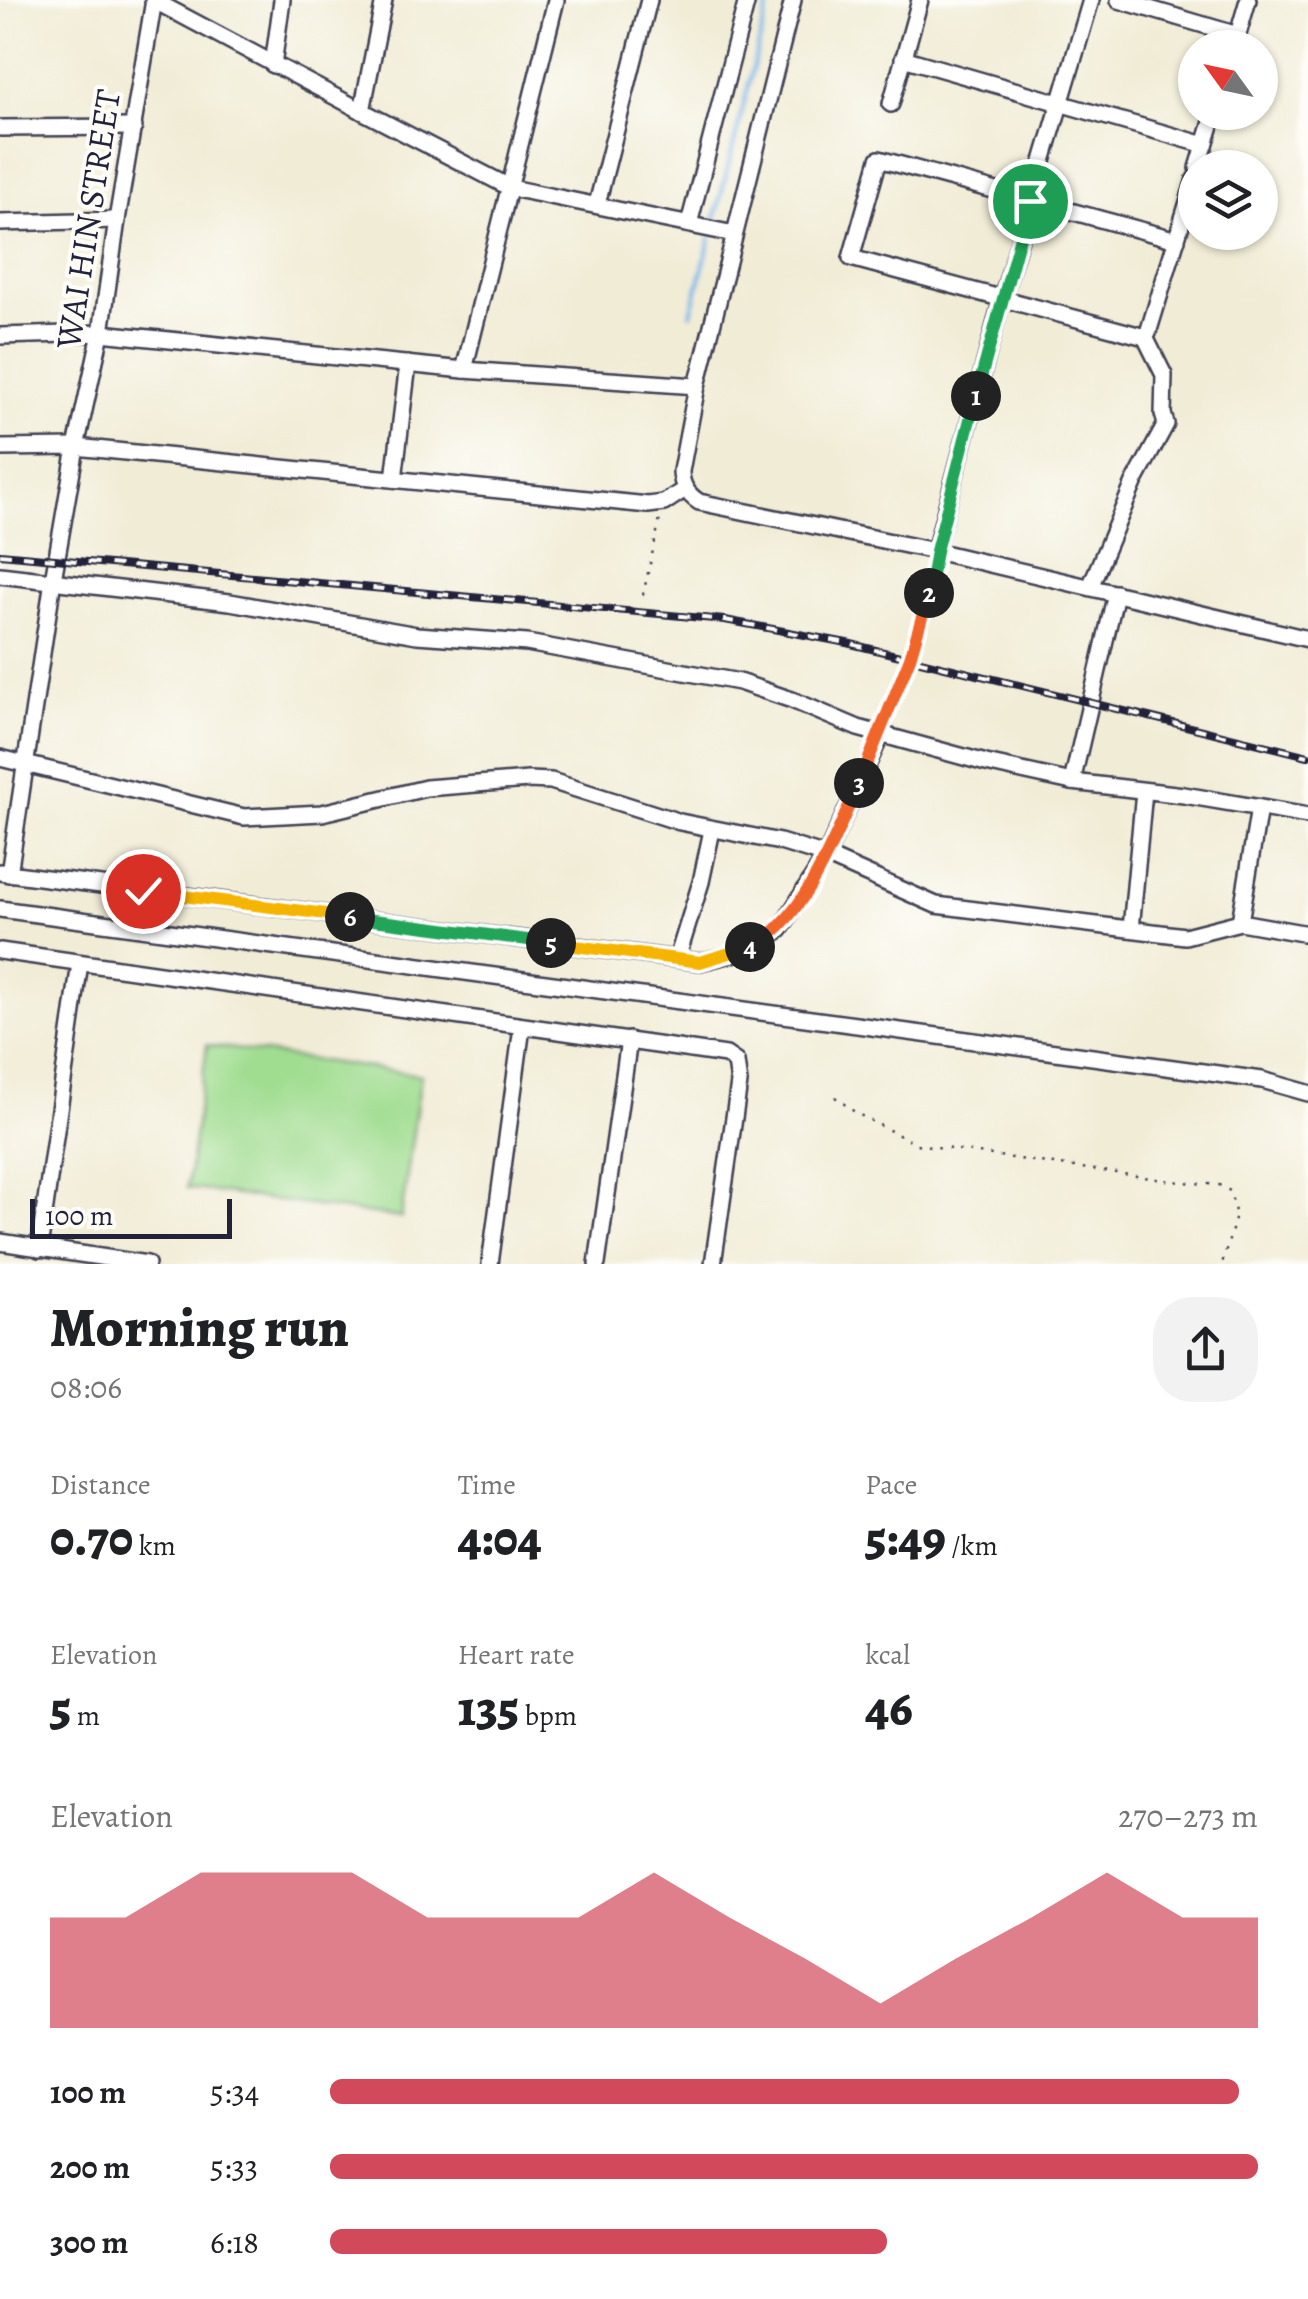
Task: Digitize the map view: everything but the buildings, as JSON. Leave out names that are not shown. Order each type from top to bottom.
[{"type":"street","points":[[154,0],[511,188],[732,233]]},
{"type":"street","name":"WAI HIN STREET","points":[[5,873],[27,764],[76,448],[102,334],[154,0]]},
{"type":"street","points":[[273,65],[282,0]]},
{"type":"street","points":[[362,110],[384,0]]},
{"type":"street","points":[[464,370],[556,0]]},
{"type":"street","points":[[596,204],[649,0]]},
{"type":"street","points":[[696,225],[747,0]]},
{"type":"street","points":[[793,0],[697,386],[681,471],[685,489],[699,502],[936,551],[1308,639]]},
{"type":"street","points":[[890,104],[920,0]]},
{"type":"street","points":[[936,551],[1002,299],[1092,0]]},
{"type":"street","points":[[1118,0],[1204,30]]},
{"type":"street","points":[[1239,30],[1248,0]]},
{"type":"street","points":[[903,58],[1205,145]]},
{"type":"street","points":[[0,128],[134,127]]},
{"type":"street","points":[[1203,150],[1210,130]]},
{"type":"street","points":[[1145,337],[851,258],[879,159],[1177,240]]},
{"type":"street","points":[[0,223],[117,220]]},
{"type":"street","points":[[1090,587],[1134,483],[1166,424],[1164,375],[1145,337],[1178,237]]},
{"type":"street","points":[[0,336],[102,334],[464,370],[697,386]]},
{"type":"street","points":[[394,480],[408,364]]},
{"type":"street","points":[[0,448],[76,448],[648,505],[664,503],[685,489]]},
{"type":"street","points":[[0,575],[230,602],[417,635],[527,643],[739,682],[881,735],[1072,782],[1308,816]]},
{"type":"street","points":[[1072,782],[1116,593]]},
{"type":"street","points":[[5,873],[700,962],[763,942],[780,930],[826,856],[881,735]]},
{"type":"street","points":[[0,758],[244,817],[322,813],[426,788],[551,781],[712,830],[780,842],[826,856],[908,896],[936,905],[1185,936],[1240,922],[1308,934]]},
{"type":"street","points":[[1131,929],[1144,791]]},
{"type":"street","points":[[1240,922],[1258,808]]},
{"type":"street","points":[[677,959],[701,882],[712,830]]},
{"type":"street","points":[[0,909],[1262,1080],[1308,1093]]},
{"type":"street","points":[[0,951],[726,1055],[736,1062],[739,1082],[713,1264]]},
{"type":"street","points":[[39,1249],[80,963]]},
{"type":"street","points":[[490,1264],[522,1026]]},
{"type":"street","points":[[596,1264],[629,1040]]},
{"type":"street","points":[[0,1242],[148,1264]]},
{"type":"path","points":[[644,595],[664,503]]},
{"type":"path","points":[[881,735],[927,608],[936,551]]},
{"type":"path","points":[[834,1097],[916,1144],[1171,1181],[1219,1184],[1230,1192],[1236,1216],[1222,1264]]},
{"type":"green space","points":[[207,1045],[421,1075],[401,1218],[187,1188]]},
{"type":"waterway","points":[[713,227],[770,0]]},
{"type":"waterway","points":[[691,314],[711,236]]},
{"type":"railway","points":[[0,554],[725,620],[847,643],[1308,756]]},
{"type":"route","points":[[143,891],[700,962],[740,952],[780,930],[826,856],[881,735],[910,658],[927,608],[936,551],[1030,201]]}]
